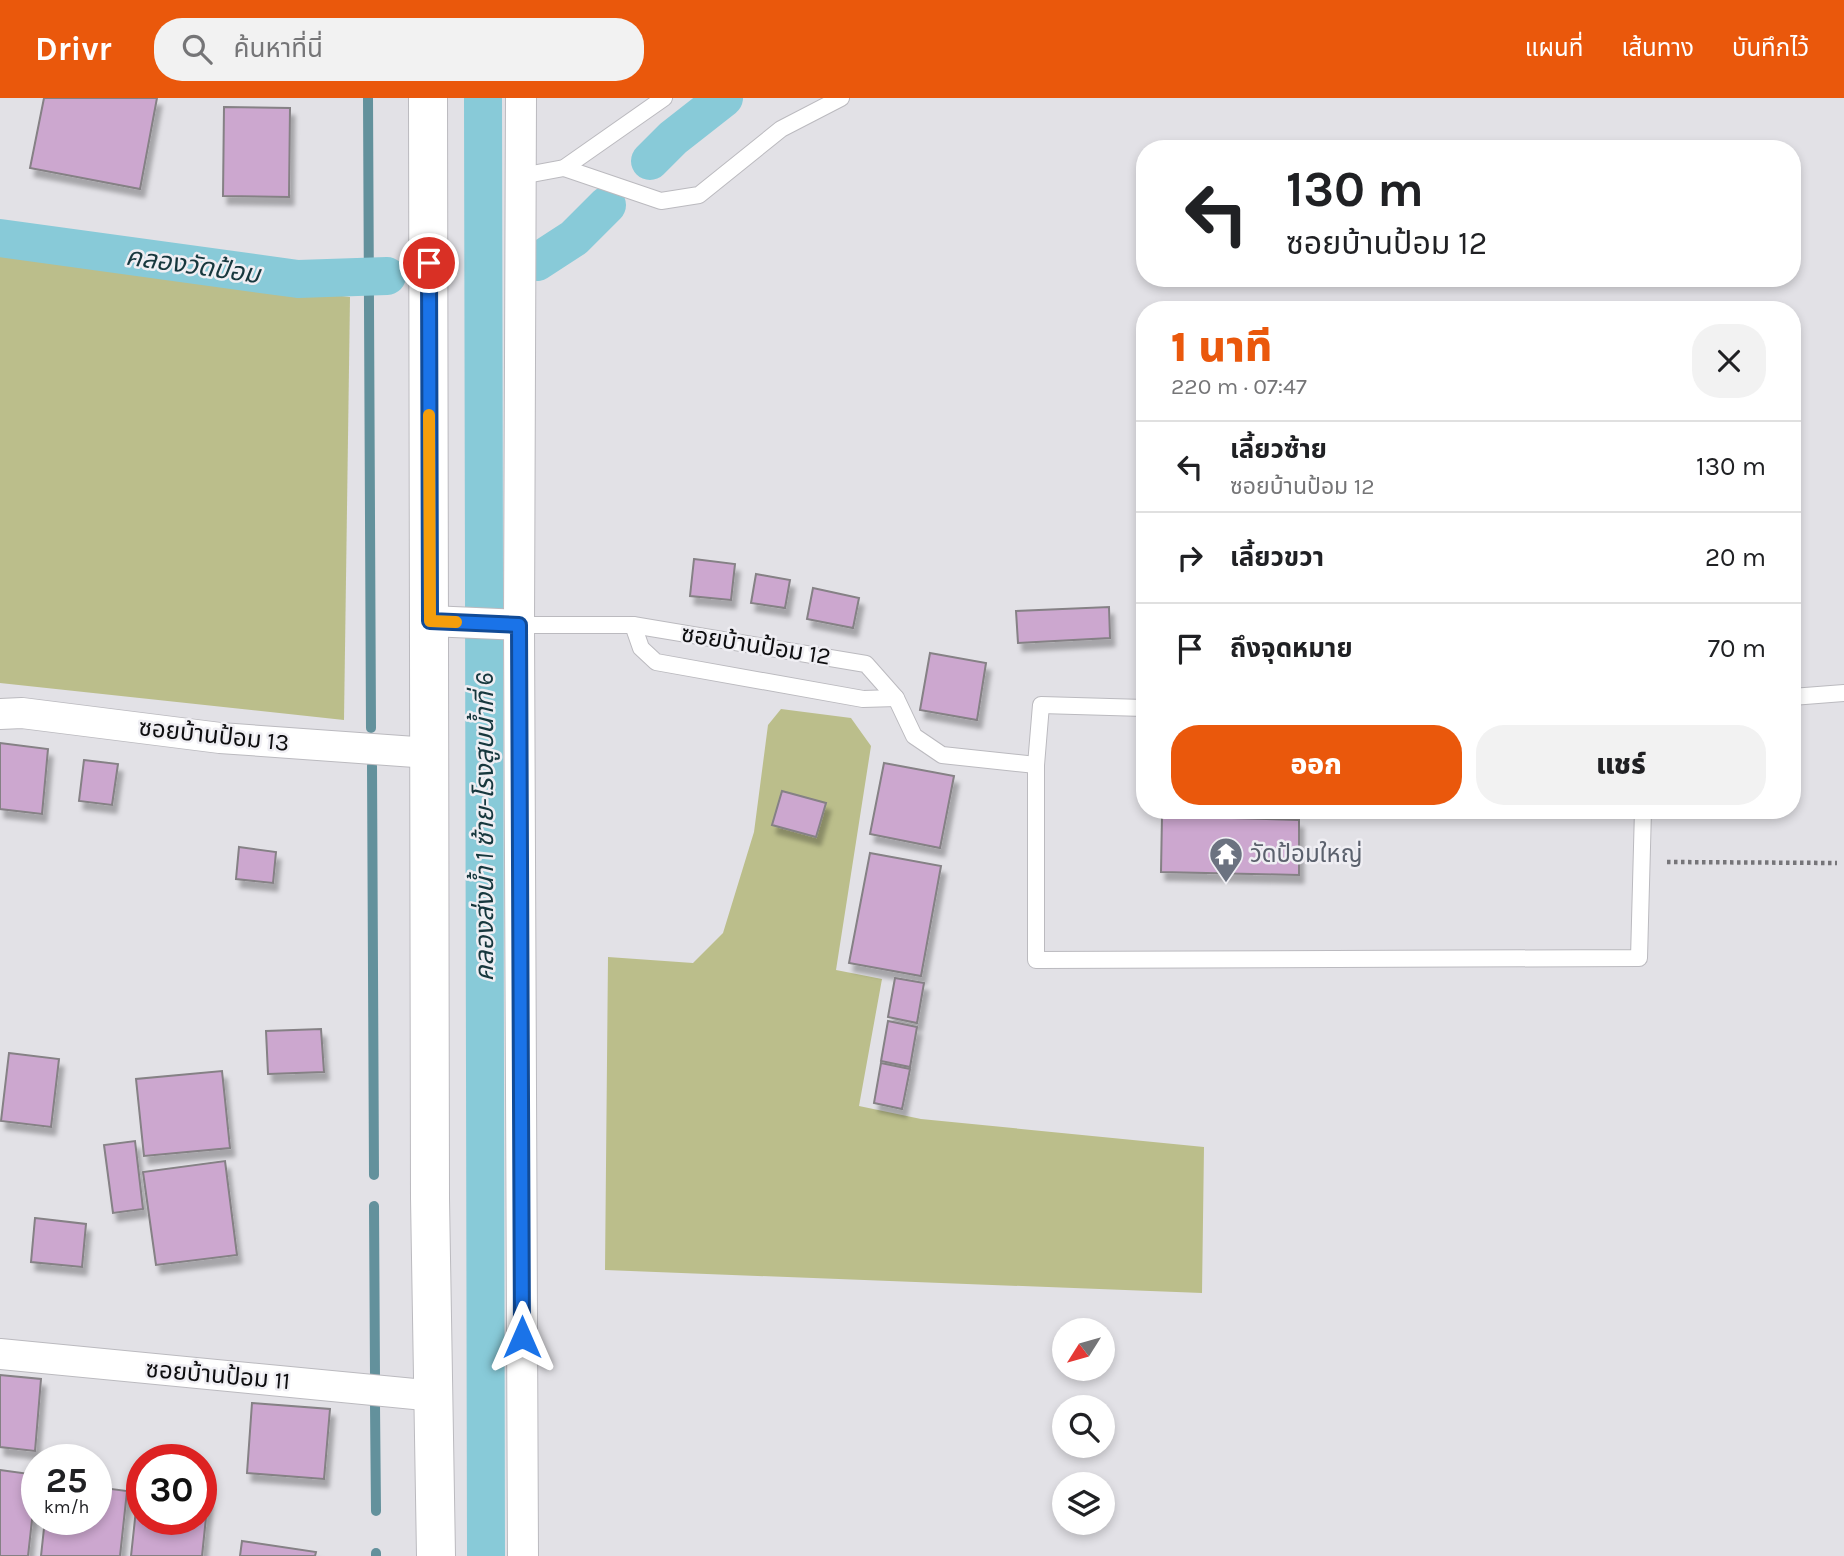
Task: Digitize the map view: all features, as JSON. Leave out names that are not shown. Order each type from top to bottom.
[{"type":"main road","points":[[428,98],[443,621],[429,753],[430,1198],[436,1556]]},
{"type":"street","points":[[521,98],[509,625],[523,1556]]},
{"type":"street","name":"ซอยบ้านป้อม 12","points":[[443,621],[509,625]]},
{"type":"street","name":"ซอยบ้านป้อม 13","points":[[0,713],[22,713],[220,738],[429,753]]},
{"type":"street","name":"ซอยบ้านป้อม 11","points":[[0,1354],[435,1396]]},
{"type":"lane","points":[[521,176],[564,169],[664,98]]},
{"type":"lane","points":[[564,169],[661,201],[699,195],[781,129],[841,98]]},
{"type":"lane","name":"ซอยบ้านป้อม 12","points":[[509,625],[633,625],[866,664],[896,698],[914,736],[942,755],[1036,765]]},
{"type":"lane","points":[[633,625],[641,648],[656,662],[863,699],[896,698]]},
{"type":"lane","points":[[1801,695],[1844,692]]},
{"type":"lane","points":[[1136,708],[1041,705],[1036,765],[1036,960],[1639,958],[1643,819]]},
{"type":"path","points":[[1642,861],[1837,863]]},
{"type":"green space","points":[[0,253],[350,297],[344,720],[0,683]]},
{"type":"green space","points":[[781,709],[851,718],[871,746],[836,970],[882,979],[859,1106],[921,1119],[1204,1147],[1202,1293],[605,1270],[608,957],[693,963],[723,933],[754,832],[768,725]]},
{"type":"building","points":[[44,98],[157,98],[140,189],[30,168]]},
{"type":"building","points":[[224,107],[290,108],[289,197],[223,196]]},
{"type":"building","points":[[694,559],[735,564],[731,600],[690,596]]},
{"type":"building","points":[[756,574],[790,580],[785,608],[751,603]]},
{"type":"building","points":[[813,588],[859,598],[853,628],[807,619]]},
{"type":"building","points":[[1109,607],[1110,638],[1018,643],[1016,611]]},
{"type":"building","points":[[930,653],[986,663],[977,720],[920,710]]},
{"type":"building","points":[[0,743],[48,749],[42,814],[0,809]]},
{"type":"building","points":[[84,760],[118,764],[112,805],[79,801]]},
{"type":"building","points":[[884,763],[954,776],[940,848],[870,834]]},
{"type":"building","points":[[782,791],[826,803],[816,837],[772,825]]},
{"type":"building","points":[[1162,819],[1299,820],[1299,875],[1161,872]]},
{"type":"building","points":[[239,847],[276,852],[273,883],[236,879]]},
{"type":"building","points":[[870,853],[941,866],[921,976],[849,963]]},
{"type":"building","points":[[895,978],[924,983],[917,1023],[888,1017]]},
{"type":"building","points":[[888,1021],[917,1027],[910,1067],[881,1061]]},
{"type":"building","points":[[321,1029],[324,1072],[268,1074],[266,1031]]},
{"type":"building","points":[[9,1053],[59,1059],[51,1127],[1,1121]]},
{"type":"building","points":[[881,1063],[910,1069],[902,1109],[874,1103]]},
{"type":"building","points":[[222,1071],[230,1148],[144,1156],[136,1079]]},
{"type":"building","points":[[135,1141],[143,1209],[113,1213],[104,1145]]},
{"type":"building","points":[[225,1161],[237,1255],[156,1265],[143,1172]]},
{"type":"building","points":[[35,1218],[86,1224],[82,1267],[31,1262]]},
{"type":"building","points":[[0,1375],[41,1379],[36,1444],[21,1444],[21,1449],[0,1447]]},
{"type":"building","points":[[252,1403],[330,1409],[324,1479],[247,1473]]},
{"type":"building","points":[[0,1470],[21,1473],[21,1535],[30,1535],[28,1556],[0,1556]]},
{"type":"building","points":[[112,1489],[126,1491],[120,1556],[41,1556],[43,1535],[112,1535]]},
{"type":"building","points":[[133,1535],[204,1535],[202,1556],[131,1556]]},
{"type":"building","points":[[242,1541],[316,1552],[315,1556],[240,1556]]},
{"type":"waterway","points":[[368,98],[371,728]]},
{"type":"waterway","name":"คลองส่งน้ำ 1 ซ้าย-โรงสูบน้ำที่ 6","points":[[483,98],[486,1556]]},
{"type":"waterway","name":"คลองวัดป้อม","points":[[650,161],[673,138],[724,98]]},
{"type":"waterway","name":"คลองวัดป้อม","points":[[537,262],[574,238],[607,205]]},
{"type":"waterway","name":"คลองวัดป้อม","points":[[0,238],[298,279],[387,276]]},
{"type":"waterway","points":[[372,766],[374,1175]]},
{"type":"waterway","points":[[374,1206],[375,1376]]},
{"type":"waterway","points":[[375,1405],[376,1511]]},
{"type":"slow traffic","points":[[429,415],[430,621],[456,622]]},
{"type":"place","name":"วัดป้อมใหญ่","points":[[1226,884]]},
{"type":"route","points":[[429,263],[430,621],[519,625],[522,1337]]}]
